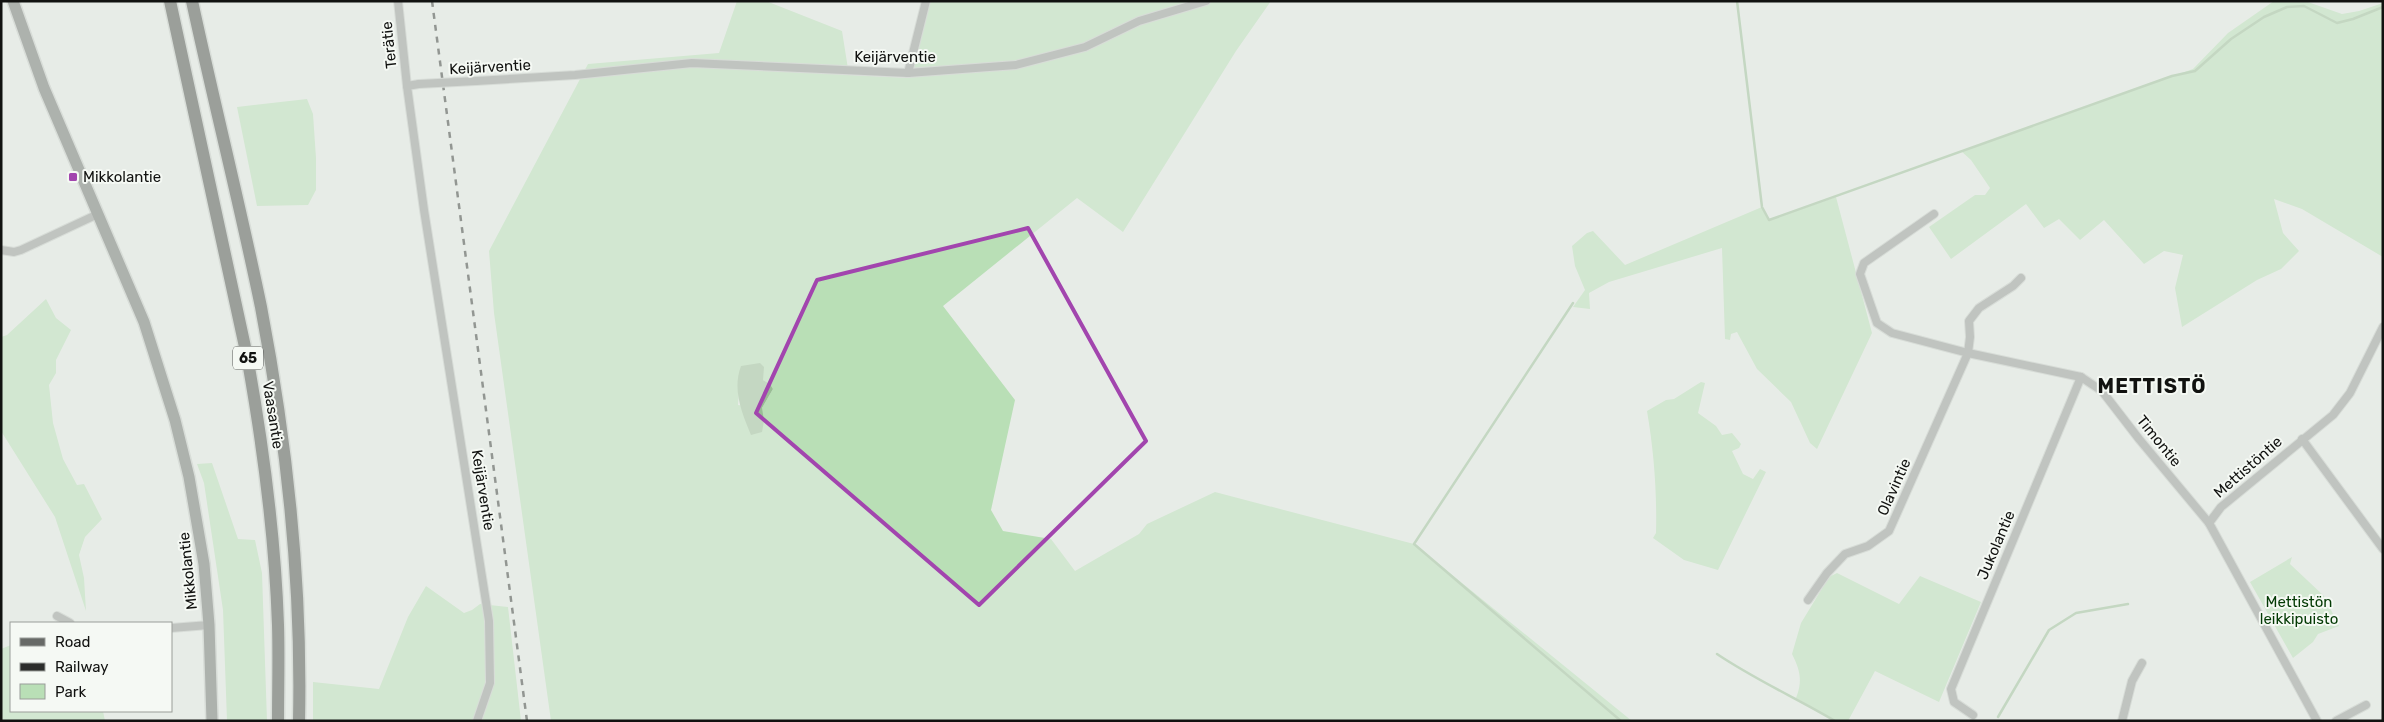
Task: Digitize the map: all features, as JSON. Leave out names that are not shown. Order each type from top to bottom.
[{"type":"highway","name":"Vaasantie","points":[[170,1],[256,405],[273,545],[278,626],[278,721]]},
{"type":"highway","name":"Vaasantie","points":[[192,1],[261,308],[281,431],[290,503],[297,604],[299,721]]},
{"type":"main road","name":"Mikkolantie","points":[[13,1],[44,88],[153,344],[175,420],[197,516],[209,625],[212,721]]},
{"type":"street","name":"Terätie","points":[[398,1],[407,86]]},
{"type":"street","points":[[908,73],[926,1]]},
{"type":"street","name":"Keijärventie","points":[[477,721],[490,683],[489,621],[426,220],[407,86],[575,75],[692,64],[908,73],[1016,65],[1085,47],[1139,21],[1206,1]]},
{"type":"street","points":[[1,250],[14,252],[21,250],[98,214]]},
{"type":"street","name":"Timontie","points":[[1934,214],[1864,263],[1860,274],[1877,323],[1892,333],[1968,353],[2081,377],[2102,391],[2209,523]]},
{"type":"street","points":[[1968,353],[1969,321],[1979,308],[2013,286],[2021,278]]},
{"type":"street","name":"Mettistöntie","points":[[2209,523],[2221,507],[2333,415],[2350,393],[2383,327]]},
{"type":"street","name":"Olavintie","points":[[1808,600],[1827,573],[1845,554],[1868,546],[1889,531],[1968,353]]},
{"type":"street","name":"Jukolantie","points":[[1973,715],[1954,702],[1951,689],[2081,377]]},
{"type":"street","points":[[2302,439],[2383,549]]},
{"type":"street","points":[[2209,523],[2317,721]]},
{"type":"street","points":[[57,616],[68,622]]},
{"type":"street","points":[[172,628],[209,625]]},
{"type":"street","points":[[2122,721],[2132,682],[2142,663]]},
{"type":"street","points":[[2336,721],[2366,705]]},
{"type":"highlighted area","points":[[1028,228],[1146,441],[979,605],[756,413],[817,280]]},
{"type":"green space","points":[[737,1],[766,1],[842,31],[849,75],[910,78],[929,1],[1271,1],[1236,51],[1123,232],[1077,198],[943,306],[1015,400],[991,510],[1003,531],[1051,539],[1075,571],[1139,534],[1147,524],[1215,492],[1414,544],[1632,721],[551,721],[494,313],[489,251],[588,64],[719,53]],"holes":[[[763,380],[770,384],[773,389],[762,408],[738,405],[739,391]]]},
{"type":"green space","points":[[2274,1],[2305,1],[2342,14],[2359,11],[2383,3],[2383,257],[2302,209],[2274,199],[2283,233],[2299,251],[2281,269],[2257,280],[2182,327],[2175,288],[2183,255],[2164,251],[2144,264],[2104,220],[2080,240],[2059,219],[2044,228],[2026,204],[1951,259],[1929,227],[1975,195],[1985,195],[1990,188],[1971,160],[1961,151],[2193,69],[2228,33]]},
{"type":"green space","points":[[307,99],[313,114],[316,190],[308,205],[257,206],[237,107]]},
{"type":"green space","points":[[1836,197],[1872,333],[1817,449],[1810,443],[1791,402],[1757,369],[1737,332],[1731,334],[1730,340],[1725,339],[1722,248],[1609,282],[1589,293],[1590,309],[1573,307],[1585,290],[1575,266],[1572,246],[1587,233],[1593,231],[1625,265],[1762,207],[1769,220]]},
{"type":"green space","points":[[46,299],[56,318],[71,330],[56,360],[56,373],[49,385],[53,423],[63,459],[77,485],[84,484],[102,519],[85,537],[79,555],[84,578],[86,611],[55,517],[1,431],[1,337],[7,335]]},
{"type":"green space","points":[[1701,382],[1705,383],[1698,413],[1716,426],[1722,435],[1732,433],[1741,444],[1739,448],[1732,451],[1743,474],[1753,479],[1760,469],[1766,472],[1718,570],[1684,560],[1653,538],[1656,533],[1655,487],[1647,411],[1666,400],[1674,399]]},
{"type":"green space","points":[[212,463],[238,539],[255,540],[262,573],[267,721],[227,721],[223,610],[204,483],[197,464]]},
{"type":"green space","name":"Mettistön leikkipuisto","points":[[2292,557],[2290,564],[2324,596],[2339,626],[2318,634],[2313,642],[2293,658],[2250,582]]},
{"type":"green space","points":[[1837,573],[1899,604],[1920,576],[1981,602],[1939,702],[1875,671],[1848,721],[1835,721],[1796,698],[1800,676],[1792,654],[1801,623],[1829,577]]},
{"type":"green space","points":[[426,586],[464,613],[480,604],[508,607],[521,721],[313,721],[313,682],[379,689],[408,617]]},
{"type":"green space","points":[[10,645],[10,712],[103,712],[105,721],[1,721],[1,649]]},
{"type":"shaded area","points":[[760,363],[764,367],[763,380],[770,384],[773,389],[762,408],[764,421],[762,432],[751,435],[739,401],[738,375],[741,366]]},
{"type":"waterway","points":[[1737,1],[1762,207],[1769,220],[2172,76],[2195,71],[2231,39],[2264,17],[2287,7],[2304,6],[2337,23],[2383,7]]},
{"type":"waterway","points":[[1573,303],[1414,544],[1621,721]]},
{"type":"waterway","points":[[1998,717],[2049,630],[2076,613],[2128,604]]},
{"type":"waterway","points":[[1717,654],[1835,721]]},
{"type":"railway","points":[[432,1],[527,721]]},
{"type":"place","name":"Mikkolantie","points":[[73,177]]},
{"type":"district","name":"METTISTÖ","points":[[2152,386]]}]
